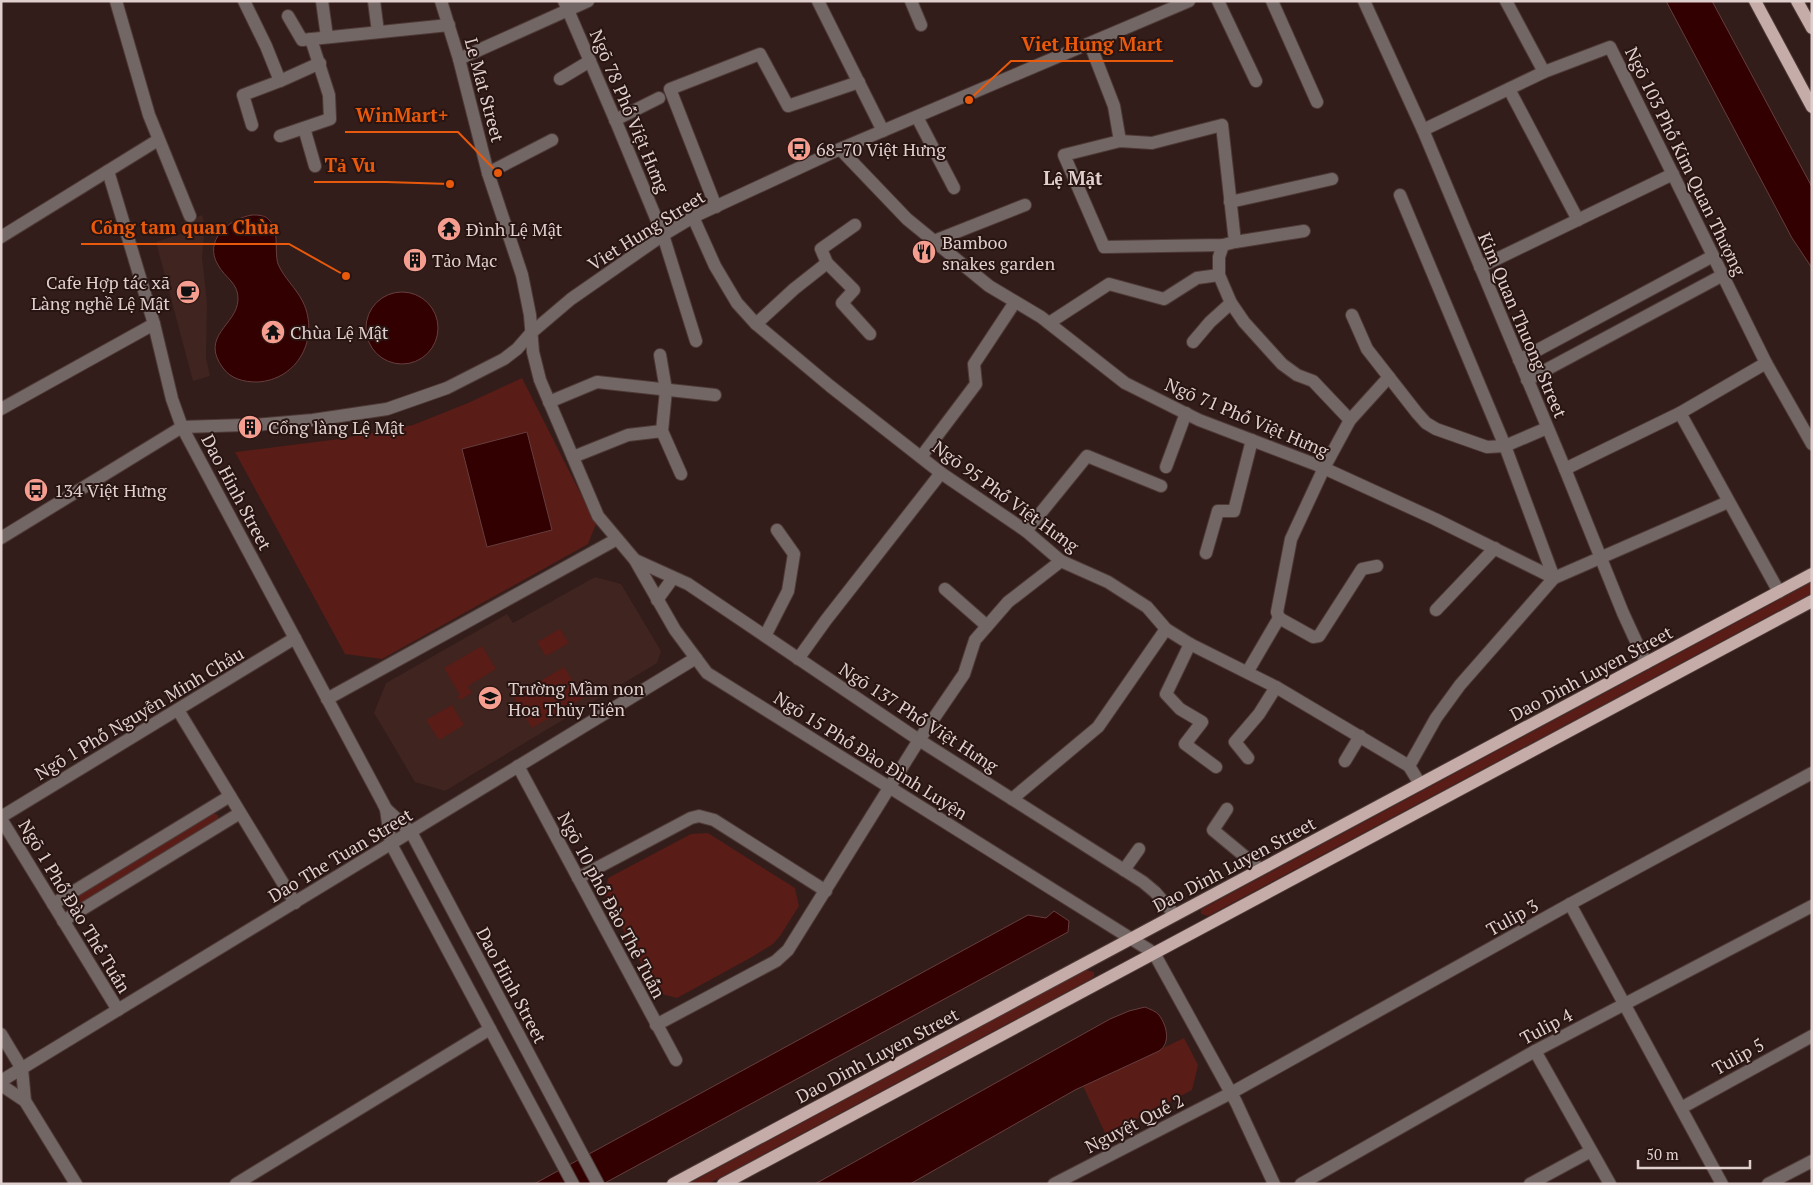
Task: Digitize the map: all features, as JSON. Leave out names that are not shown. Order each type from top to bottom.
[{"type":"main road","points":[[1755,1],[1812,107]]},
{"type":"main road","points":[[1797,1],[1812,28]]},
{"type":"main road","name":"Dao Dinh Luyen Street","points":[[673,1184],[1812,574]]},
{"type":"main road","points":[[723,1184],[1812,601]]},
{"type":"street","points":[[116,1],[149,115],[190,216]]},
{"type":"street","points":[[244,1],[266,46],[280,81]]},
{"type":"street","points":[[322,1],[327,37]]},
{"type":"street","points":[[374,1],[378,32]]},
{"type":"street","name":"Le Mat Street","points":[[441,1],[459,59],[488,173],[522,275],[527,296],[531,333]]},
{"type":"street","points":[[459,59],[566,6],[588,1]]},
{"type":"street","points":[[818,1],[883,131]]},
{"type":"street","points":[[911,1],[921,25]]},
{"type":"street","name":"Viet Hung Street","points":[[182,427],[249,425],[313,420],[387,409],[447,388],[496,364],[517,349],[531,333],[571,299],[663,235],[693,217],[840,149],[1189,1]]},
{"type":"street","points":[[1218,1],[1256,81]]},
{"type":"street","points":[[1272,1],[1317,102]]},
{"type":"street","name":"Kim Quan Thuong Street","points":[[1364,1],[1423,130],[1623,613],[1646,663]]},
{"type":"street","points":[[1506,1],[1544,72]]},
{"type":"street","name":"Ngõ 78 Phố Việt Hưng","points":[[566,6],[616,120],[663,235],[696,341]]},
{"type":"street","points":[[288,16],[302,40],[449,25]]},
{"type":"street","points":[[280,136],[330,119],[329,95],[311,39]]},
{"type":"street","points":[[1090,44],[1114,106],[1120,141]]},
{"type":"street","name":"Ngõ 103 Phố Kim Quan Thượng","points":[[1423,130],[1544,72],[1610,47],[1766,363],[1812,444]]},
{"type":"street","points":[[716,206],[670,89],[760,54],[788,106],[858,82]]},
{"type":"street","points":[[560,79],[590,61]]},
{"type":"street","points":[[252,125],[242,95],[320,63]]},
{"type":"street","points":[[1509,89],[1578,220]]},
{"type":"street","points":[[616,120],[659,98]]},
{"type":"street","points":[[917,117],[954,188]]},
{"type":"street","points":[[1304,231],[1229,243],[1104,247],[1064,155],[1120,141],[1152,143],[1222,125],[1230,202],[1229,243],[1219,257],[1219,275],[1231,303],[1244,322],[1282,364],[1297,375],[1313,381],[1350,420]]},
{"type":"street","points":[[304,128],[315,166]]},
{"type":"street","points":[[1,237],[158,140]]},
{"type":"street","points":[[488,173],[552,140]]},
{"type":"street","name":"Ngõ 71 Phố Việt Hưng","points":[[840,149],[907,219],[989,286],[1049,323],[1125,383],[1186,413],[1324,468],[1495,548],[1554,578]]},
{"type":"street","name":"Dao Hinh Street","points":[[108,171],[154,324],[172,399],[182,427],[386,809],[411,832],[598,1184]]},
{"type":"street","points":[[1480,267],[1673,174]]},
{"type":"street","points":[[1230,202],[1332,179]]},
{"type":"street","points":[[1400,195],[1505,446],[1554,578]]},
{"type":"street","points":[[934,241],[1025,205]]},
{"type":"street","name":"Ngõ 95 Phố Việt Hưng","points":[[693,217],[715,266],[737,303],[756,324],[830,386],[941,473],[1026,531],[1061,561],[1108,582],[1147,607],[1166,629],[1190,644],[1276,686],[1409,766]]},
{"type":"street","points":[[855,225],[820,249],[827,263],[854,290],[842,303],[870,334]]},
{"type":"street","points":[[1519,360],[1714,256]]},
{"type":"street","points":[[756,324],[794,289],[827,263]]},
{"type":"street","points":[[1049,323],[1109,284],[1164,299],[1196,278],[1219,275]]},
{"type":"street","points":[[1527,380],[1723,275]]},
{"type":"street","points":[[921,457],[976,384],[974,364],[1015,302]]},
{"type":"street","points":[[1192,342],[1231,303]]},
{"type":"street","points":[[1352,315],[1367,349],[1426,423],[1436,429],[1487,447],[1505,446],[1547,428]]},
{"type":"street","points":[[1,409],[154,324]]},
{"type":"street","points":[[327,699],[617,539],[598,516],[549,402],[536,365],[531,333]]},
{"type":"street","points":[[660,354],[666,390],[662,431],[681,474]]},
{"type":"street","points":[[1565,470],[1680,413],[1766,363]]},
{"type":"street","points":[[1377,566],[1362,569],[1319,636],[1313,637],[1279,618],[1277,612],[1291,538],[1324,468],[1350,420],[1389,377]]},
{"type":"street","points":[[549,402],[597,382],[716,395]]},
{"type":"street","points":[[1166,467],[1186,413]]},
{"type":"street","points":[[1680,413],[1778,592]]},
{"type":"street","points":[[1,538],[182,427]]},
{"type":"street","points":[[573,457],[628,435],[662,431]]},
{"type":"street","points":[[1206,553],[1218,511],[1234,511],[1252,440]]},
{"type":"street","points":[[1026,531],[1087,456],[1161,486]]},
{"type":"street","points":[[798,659],[826,620],[941,473]]},
{"type":"street","points":[[1420,784],[1409,766],[1436,718],[1460,684],[1554,578],[1728,502]]},
{"type":"street","points":[[765,636],[788,591],[794,554],[777,530]]},
{"type":"street","name":"Ngõ 15 Phố Đào Đình Luyện","points":[[617,539],[635,560],[675,630],[707,673],[1154,953]]},
{"type":"street","points":[[1436,610],[1495,548]]},
{"type":"street","name":"Ngõ 137 Phố Việt Hưng","points":[[635,560],[688,584],[919,740],[1124,870],[1155,892],[1175,915]]},
{"type":"street","name":"Ngõ 10 phố Đào Thế Tuấn","points":[[656,1025],[783,956],[794,943],[919,740],[964,674],[975,640],[1008,602],[1061,561]]},
{"type":"street","points":[[657,600],[674,578]]},
{"type":"street","points":[[945,589],[986,626]]},
{"type":"street","points":[[1248,671],[1279,618]]},
{"type":"street","points":[[1012,799],[1098,728],[1166,629]]},
{"type":"street","name":"Ngõ 1 Phố Nguyễn Minh Châu","points":[[1,818],[295,638]]},
{"type":"street","points":[[1190,644],[1166,694],[1180,709],[1202,722],[1185,744],[1216,767]]},
{"type":"street","name":"Dao The Tuan Street","points":[[1,1083],[696,658]]},
{"type":"street","points":[[1248,758],[1235,742],[1259,714],[1276,686]]},
{"type":"street","points":[[178,710],[295,902]]},
{"type":"street","points":[[1345,761],[1360,736]]},
{"type":"street","name":"Ngõ 10 phố Đào Thế Tuấn","points":[[518,766],[676,1060]]},
{"type":"street","name":"Tulip 3","points":[[1231,1094],[1570,904],[1812,773]]},
{"type":"street","points":[[53,904],[230,796]]},
{"type":"street","name":"Dao Hinh Street","points":[[386,809],[391,844],[573,1184]]},
{"type":"street","points":[[1227,809],[1213,830],[1260,870]]},
{"type":"street","points":[[63,921],[240,813]]},
{"type":"street","name":"Ngõ 10 phố Đào Thế Tuấn","points":[[578,878],[691,818],[699,816],[714,820],[826,891]]},
{"type":"street","name":"Ngõ 1 Phố Đào Thế Tuấn","points":[[1,818],[118,1010]]},
{"type":"street","points":[[1124,870],[1139,849]]},
{"type":"street","points":[[1570,904],[1722,1184]]},
{"type":"street","name":"Tulip 4","points":[[1300,1184],[1535,1051],[1812,906]]},
{"type":"street","points":[[1154,953],[1231,1094],[1274,1184]]},
{"type":"street","points":[[236,1184],[490,1029]]},
{"type":"street","points":[[1,1034],[22,1069],[25,1101]]},
{"type":"street","name":"Tulip 5","points":[[1681,1108],[1812,1036]]},
{"type":"street","points":[[1535,1051],[1610,1184]]},
{"type":"street","points":[[1,1083],[25,1101],[76,1184]]},
{"type":"street","name":"Nguyệt Quế 2","points":[[1054,1184],[1231,1094]]},
{"type":"street","points":[[1530,1184],[1591,1151]]},
{"type":"street","points":[[1768,1184],[1812,1161]]},
{"type":"shaded area","points":[[1666,1],[1712,1],[1812,187],[1812,268],[1792,238]]},
{"type":"shaded area","name":"Cafe Hợp tác xã Làng nghề Lệ Mật","points":[[202,215],[205,226],[202,257],[207,303],[206,358],[210,376],[193,381],[156,242],[184,233],[181,223]]},
{"type":"shaded area","points":[[252,215],[266,217],[272,224],[276,235],[278,264],[303,302],[308,316],[309,329],[307,343],[302,355],[294,365],[284,374],[257,382],[243,380],[226,372],[217,357],[215,347],[221,331],[236,309],[238,300],[238,294],[234,285],[221,270],[214,256],[216,239],[227,226],[243,217]]},
{"type":"shaded area","points":[[402,292],[422,298],[432,308],[438,328],[432,348],[422,358],[402,364],[382,358],[372,348],[366,328],[372,308],[382,298]]},
{"type":"shaded area","points":[[522,378],[596,524],[588,544],[382,659],[345,654],[235,452],[339,439],[413,425],[468,403]]},
{"type":"shaded area","points":[[527,432],[552,530],[487,547],[462,449]]},
{"type":"shaded area","name":"Trường Mầm non Hoa Thủy Tiên","points":[[595,577],[621,584],[661,651],[657,663],[445,791],[415,782],[374,713],[386,683],[507,614],[513,623]]},
{"type":"shaded area","points":[[1812,582],[1812,593],[1208,916],[1201,914],[1201,910],[1204,908]]},
{"type":"shaded area","points":[[560,629],[569,643],[546,656],[537,642]]},
{"type":"shaded area","points":[[482,646],[496,669],[468,686],[472,693],[460,700],[457,697],[460,695],[444,668]]},
{"type":"shaded area","points":[[564,667],[583,698],[532,728],[513,697]]},
{"type":"shaded area","points":[[452,705],[464,725],[439,740],[426,720]]},
{"type":"shaded area","points":[[213,813],[218,815],[218,820],[80,904],[75,902],[76,897]]},
{"type":"shaded area","points":[[708,833],[795,888],[799,906],[773,944],[752,957],[677,998],[657,993],[604,894],[608,878],[691,834]]},
{"type":"shaded area","points":[[1054,911],[1069,921],[1068,932],[603,1184],[534,1184],[1028,915],[1046,918]]},
{"type":"shaded area","points":[[1086,970],[1094,972],[1094,976],[1091,979],[708,1184],[688,1184]]},
{"type":"shaded area","points":[[1145,1007],[1158,1014],[1166,1029],[1165,1044],[1159,1051],[1075,1090],[910,1184],[815,1184],[1110,1019]]},
{"type":"shaded area","points":[[1184,1038],[1198,1065],[1192,1090],[1106,1135],[1083,1086]]},
{"type":"place","name":"Viet Hung Mart","points":[[969,100]]},
{"type":"place","name":"68-70 Việt Hưng","points":[[799,149]]},
{"type":"place","name":"WinMart+","points":[[498,173]]},
{"type":"place","name":"Tả Vu","points":[[450,184]]},
{"type":"place","name":"Đình Lệ Mật","points":[[449,229]]},
{"type":"place","name":"Bamboo snakes garden","points":[[924,252]]},
{"type":"place","name":"Tảo Mạc","points":[[415,260]]},
{"type":"place","name":"Cổng tam quan Chùa","points":[[346,276]]},
{"type":"place","name":"Cafe Hợp tác xã Làng nghề Lệ Mật","points":[[188,292]]},
{"type":"place","name":"Chùa Lệ Mật","points":[[273,332]]},
{"type":"place","name":"Cổng làng Lệ Mật","points":[[250,427]]},
{"type":"place","name":"134 Việt Hưng","points":[[36,490]]},
{"type":"place","name":"Trường Mầm non Hoa Thủy Tiên","points":[[490,698]]},
{"type":"district","name":"Lệ Mật","points":[[1073,177]]}]
